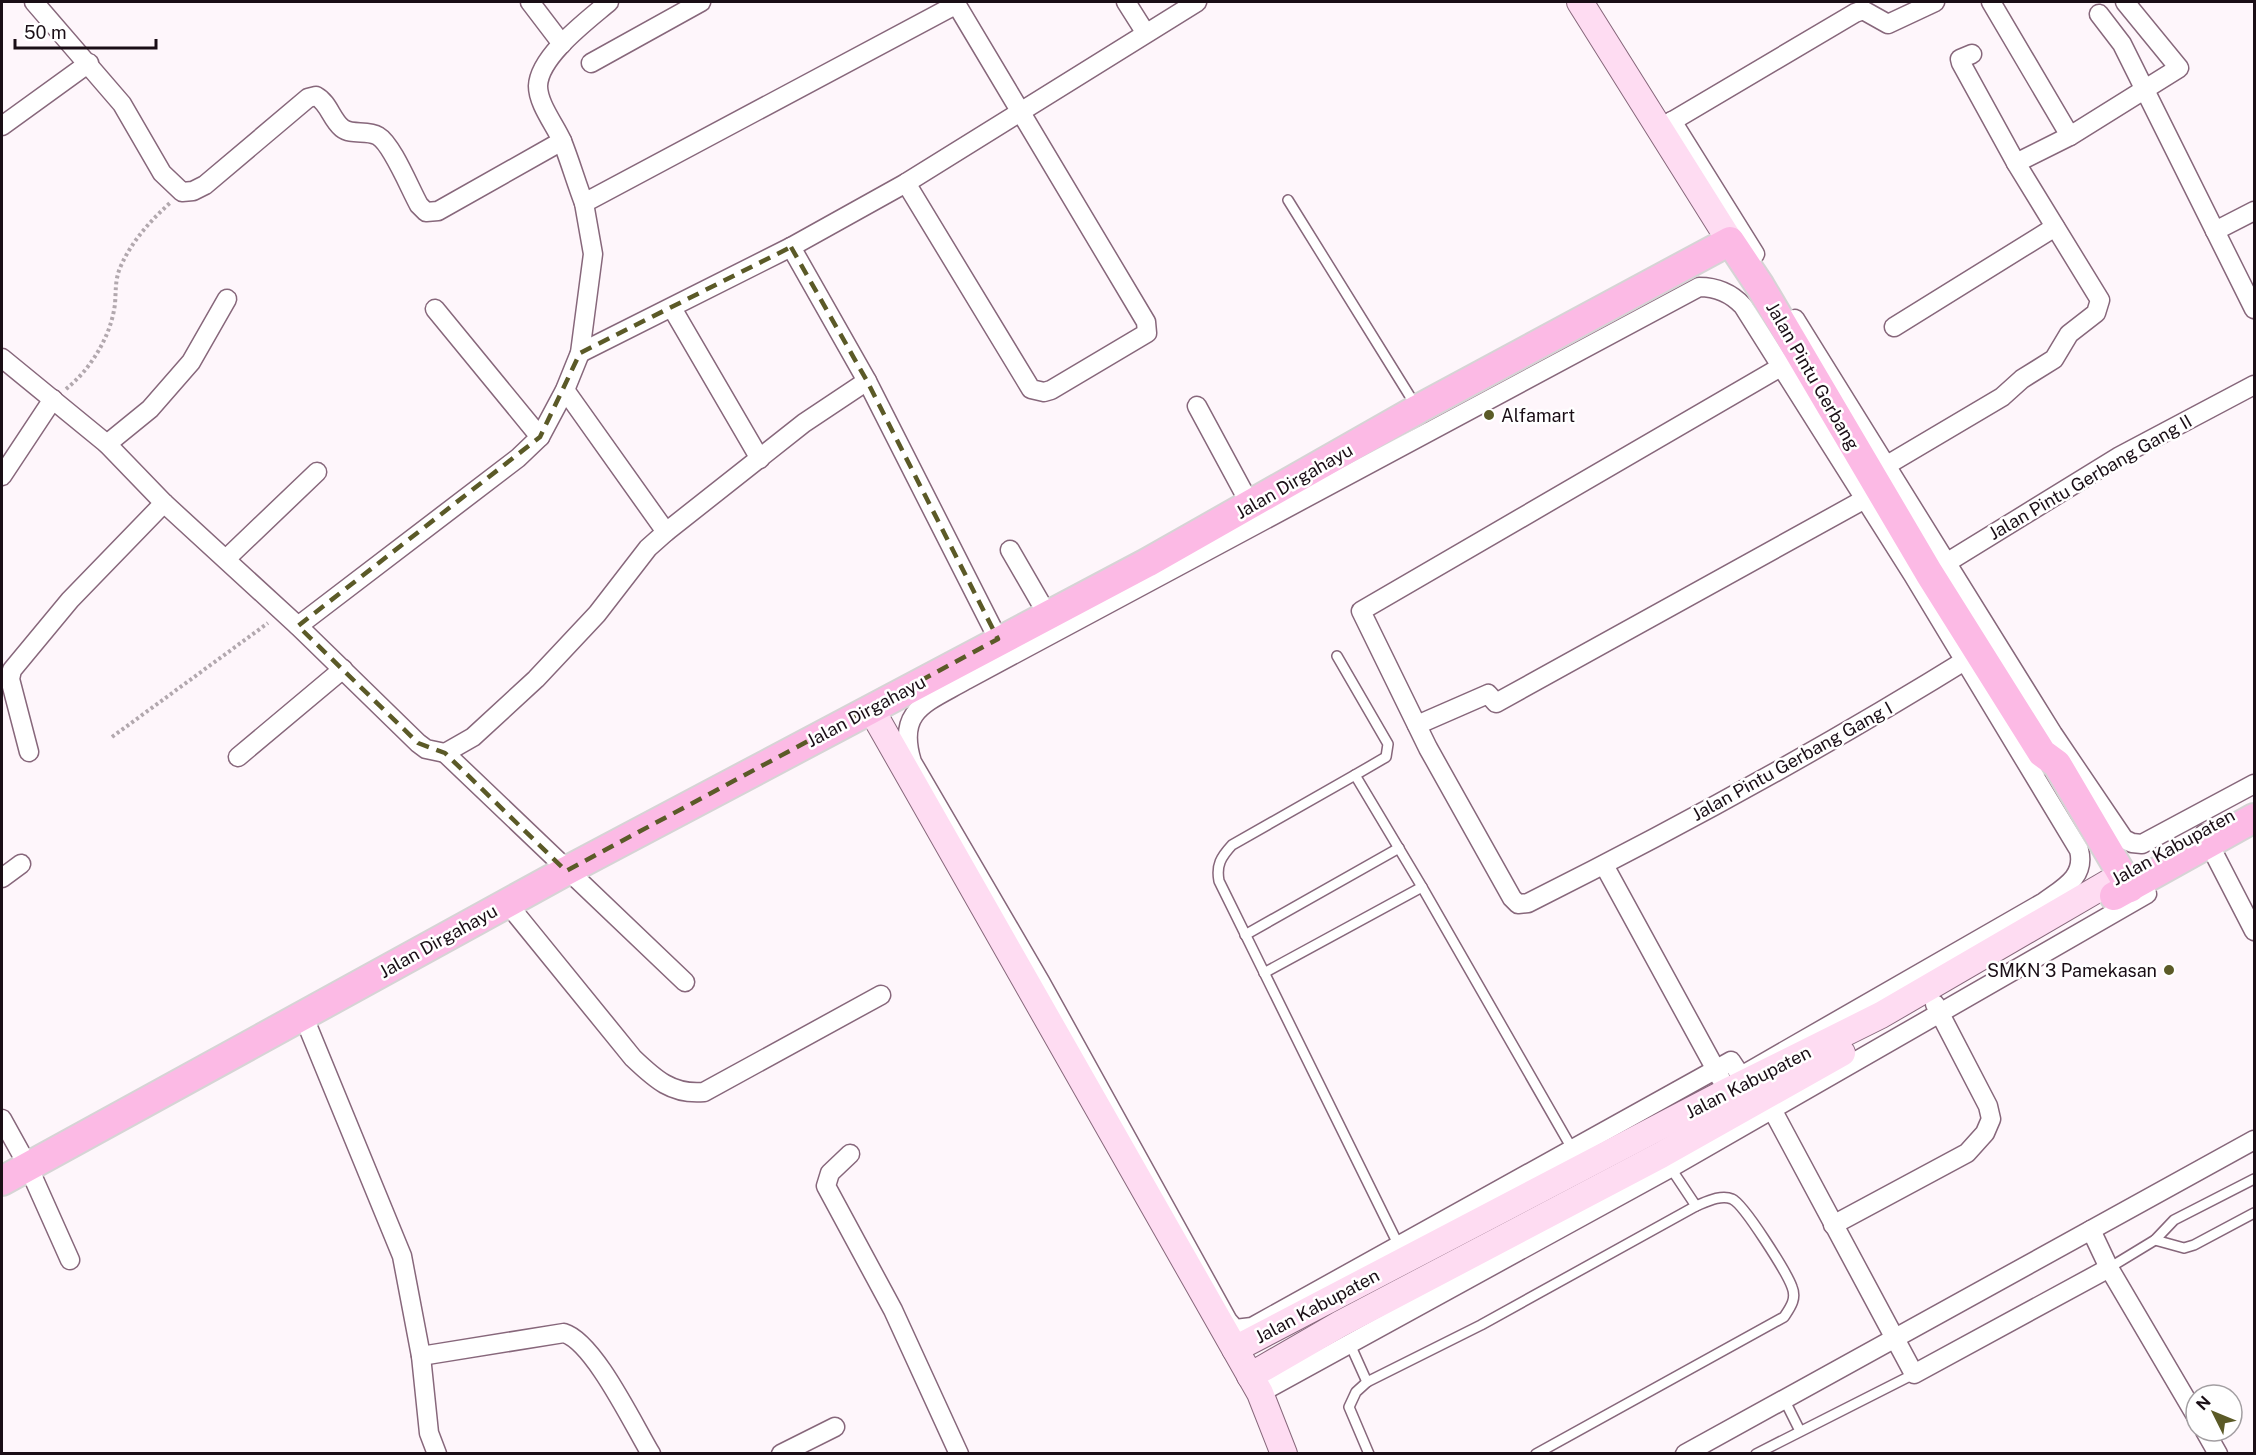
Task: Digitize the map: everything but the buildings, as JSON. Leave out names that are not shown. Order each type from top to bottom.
[{"type":"main road","name":"Jalan Pintu Gerbang","points":[[1730,241],[1791,361],[1937,568],[1971,657],[2042,753],[2044,773],[2092,837],[2118,886]]},
{"type":"main road","name":"Jalan Dirgahayu","points":[[2,1181],[507,903],[1251,506],[1418,409],[1730,241]]},
{"type":"main road","name":"Jalan Kabupaten","points":[[2208,843],[2254,802]]},
{"type":"main road","name":"Jalan Kabupaten","points":[[2118,886],[2254,818]]},
{"type":"street","points":[[34,2],[122,104],[162,173],[182,192],[193,191],[206,185],[308,98],[316,96],[322,100],[339,126],[346,131],[367,131],[384,140],[419,205],[426,212],[438,211],[562,141]]},
{"type":"street","points":[[530,2],[562,44]]},
{"type":"street","points":[[298,626],[518,458],[540,437],[565,390],[580,353],[593,254],[584,203],[562,141],[538,85],[542,72],[562,44],[609,2]]},
{"type":"street","points":[[591,63],[701,2]]},
{"type":"street","points":[[1126,2],[1145,32]]},
{"type":"street","points":[[580,353],[791,247],[906,183],[1145,32],[1197,2]]},
{"type":"street","name":"Jalan Pintu Gerbang","points":[[1580,2],[1666,124],[1730,241]]},
{"type":"street","points":[[1581,1175],[1716,1069],[1731,1061],[1741,1076],[2044,902],[2072,882],[2082,860],[2079,850],[1875,482],[1666,124],[1855,13],[1863,10],[1888,24],[1935,2]]},
{"type":"street","points":[[1991,2],[2070,136]]},
{"type":"street","points":[[2016,163],[2070,136],[2179,68],[2125,2]]},
{"type":"street","points":[[584,203],[956,3],[1146,322],[1148,328],[1144,336],[1051,390],[1044,392],[1031,389],[906,183]]},
{"type":"street","points":[[2100,14],[2122,44],[2145,88],[2254,309]]},
{"type":"street","points":[[1408,1266],[1244,1330],[1231,1326],[1041,984],[912,762],[906,742],[906,731],[917,709],[966,680],[1688,291],[1712,287],[1736,298],[1791,361],[1361,611],[1417,725],[1488,693],[1496,703],[1875,482],[2002,397],[2022,379],[2054,359],[2069,334],[2096,313],[2100,300],[2016,163],[1960,63],[1960,59],[1972,54]]},
{"type":"street","points":[[2,126],[89,63]]},
{"type":"street","points":[[2216,231],[2254,212]]},
{"type":"street","points":[[1894,327],[2055,227]]},
{"type":"street","points":[[791,247],[867,381],[998,639]]},
{"type":"street","points":[[106,444],[150,409],[191,362],[227,299]]},
{"type":"street","points":[[672,308],[760,459]]},
{"type":"street","points":[[435,309],[540,437]]},
{"type":"street","points":[[2,358],[106,444],[164,503],[298,626],[418,743],[426,749],[445,753],[685,982]]},
{"type":"street","points":[[445,753],[473,737],[543,672],[597,614],[648,548],[666,532],[804,423],[867,381]]},
{"type":"street","name":"Jalan Pintu Gerbang Gang II","points":[[1937,568],[2120,456],[2254,385]]},
{"type":"street","points":[[565,390],[666,532]]},
{"type":"street","points":[[2,476],[53,399]]},
{"type":"street","points":[[1197,406],[1251,506]]},
{"type":"street","points":[[226,559],[317,472]]},
{"type":"street","points":[[29,752],[10,679],[12,670],[70,600],[164,503]]},
{"type":"street","points":[[1010,550],[1047,614]]},
{"type":"street","points":[[1937,568],[2124,839],[2142,844],[2254,784]]},
{"type":"street","name":"Jalan Pintu Gerbang Gang I","points":[[1417,725],[1512,898],[1518,904],[1528,903],[1604,865],[1836,740],[1971,657]]},
{"type":"street","points":[[238,757],[343,669]]},
{"type":"street","points":[[871,709],[1255,1384],[1284,1454]]},
{"type":"street","points":[[1833,1225],[1967,1154],[1986,1133],[1991,1119],[1988,1106],[1937,1008],[2208,843],[2254,831]]},
{"type":"street","points":[[2208,843],[2254,931]]},
{"type":"street","points":[[2,878],[21,864]]},
{"type":"street","points":[[1604,865],[1733,1102]]},
{"type":"street","name":"Jalan Kabupaten","points":[[1255,1384],[1336,1319],[1408,1266],[1581,1175],[1658,1149],[1733,1102],[1765,1093],[1937,1008],[2118,886]]},
{"type":"street","name":"Jalan Kabupaten","points":[[1765,1093],[1881,1015],[2118,886]]},
{"type":"street","points":[[507,903],[633,1058],[656,1080],[689,1093],[704,1092],[881,994]]},
{"type":"street","points":[[303,1015],[402,1256],[421,1356],[429,1433],[437,1454]]},
{"type":"street","points":[[1336,1319],[1765,1093],[1914,1374],[2109,1268]]},
{"type":"street","points":[[2,1119],[28,1166],[70,1260]]},
{"type":"street","points":[[1685,1454],[2254,1140]]},
{"type":"street","points":[[850,1154],[830,1173],[826,1186],[893,1310],[959,1454]]},
{"type":"street","points":[[2091,1230],[2109,1268],[2184,1396]]},
{"type":"street","name":"Jalan Kabupaten","points":[[1235,1349],[1336,1319]]},
{"type":"street","points":[[421,1356],[564,1333],[571,1335],[593,1356],[651,1454]]},
{"type":"street","points":[[781,1454],[835,1427]]},
{"type":"lane","points":[[1288,200],[1418,409]]},
{"type":"lane","points":[[1337,656],[1388,744],[1386,758],[1232,845],[1221,857],[1217,870],[1219,881],[1245,935],[1408,1266]]},
{"type":"lane","points":[[1355,775],[1422,887],[1581,1175]]},
{"type":"lane","points":[[1245,935],[1399,849]]},
{"type":"lane","points":[[1264,973],[1422,887]]},
{"type":"lane","points":[[1658,1149],[1696,1206]]},
{"type":"lane","points":[[2109,1268],[2155,1240],[2174,1220],[2254,1179]]},
{"type":"lane","points":[[1368,1454],[1349,1407],[1356,1392],[1367,1382],[1481,1325],[1696,1206],[1714,1199],[1731,1198],[1744,1208],[1793,1289],[1792,1305],[1784,1317],[1536,1454]]},
{"type":"lane","points":[[2155,1240],[2184,1248],[2254,1213]]},
{"type":"lane","points":[[1336,1319],[1367,1382]]},
{"type":"lane","points":[[1756,1454],[1914,1374]]},
{"type":"lane","points":[[1784,1399],[1800,1431]]},
{"type":"path","points":[[53,399],[72,384],[99,352],[114,306],[116,281],[120,267],[147,224],[182,192]]},
{"type":"path","points":[[112,737],[283,612]]},
{"type":"highlighted area","points":[[791,247],[867,381],[998,639],[566,871],[445,753],[418,743],[298,626],[540,437],[580,353]]},
{"type":"place","name":"Alfamart","points":[[1489,415]]},
{"type":"place","name":"SMKN 3 Pamekasan","points":[[2169,970]]}]
